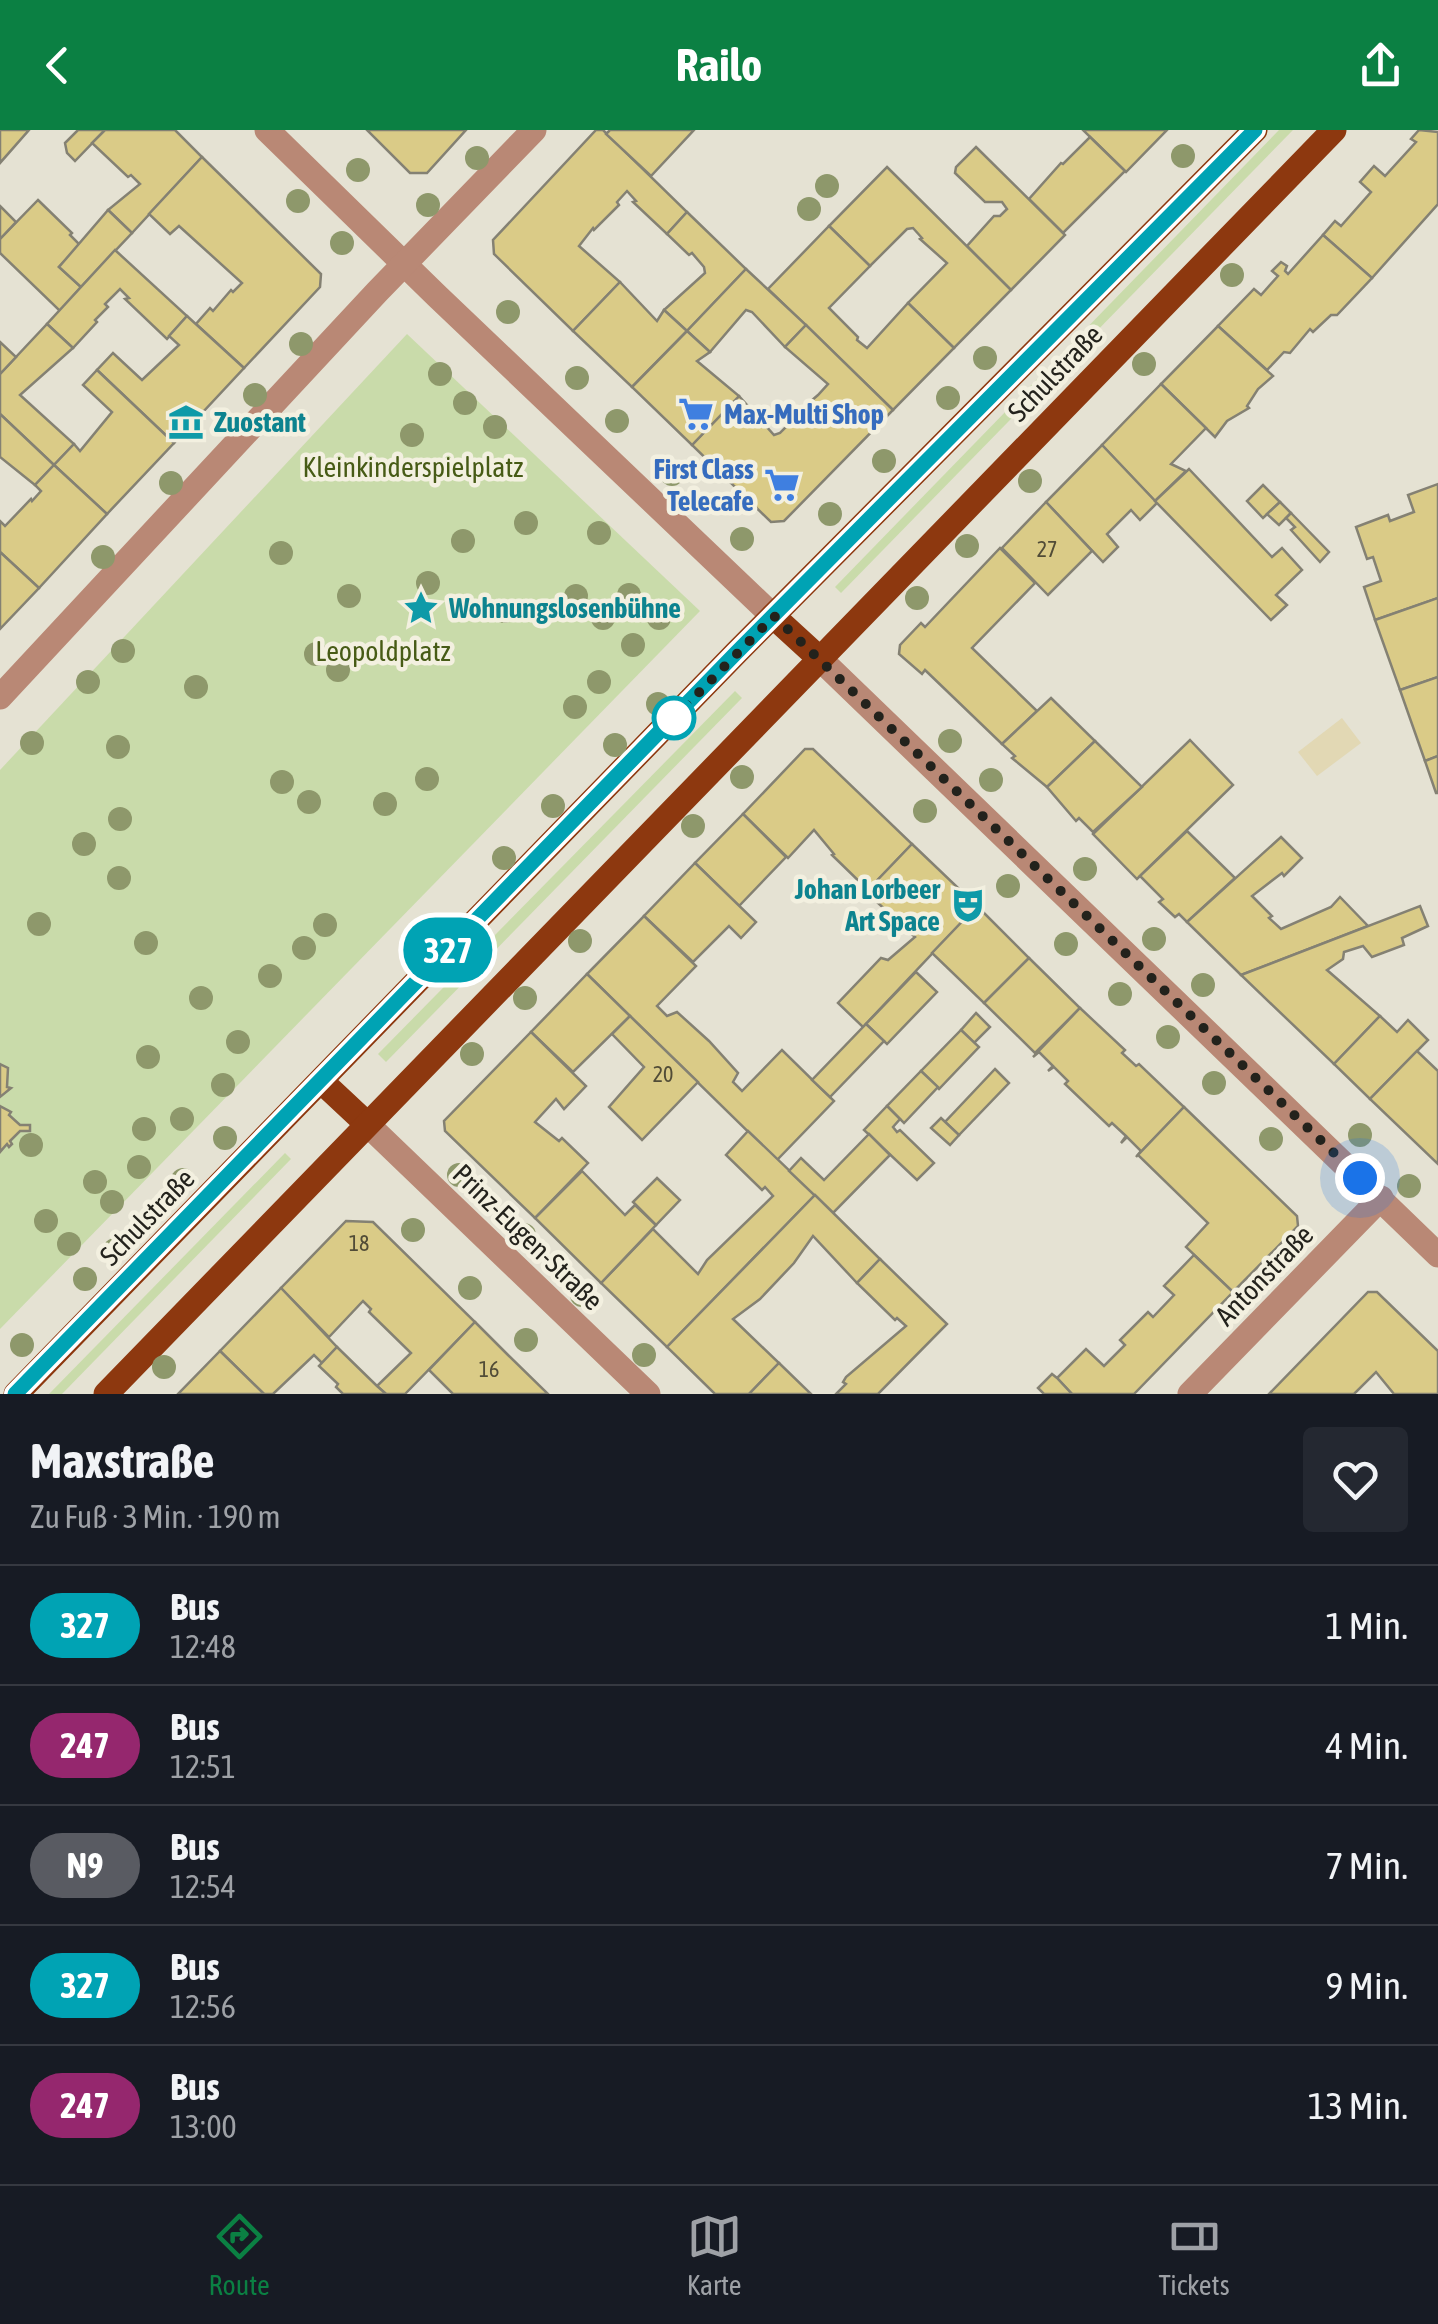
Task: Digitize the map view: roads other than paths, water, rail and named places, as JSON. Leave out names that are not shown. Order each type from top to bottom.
[{"type":"main road","name":"Schulstraße","points":[[16,1394],[774,616],[1255,130]]},
{"type":"main road","name":"Schulstraße","points":[[106,1394],[1334,130]]},
{"type":"main road","points":[[774,616],[820,659]]},
{"type":"main road","points":[[321,1081],[367,1124]]},
{"type":"street","points":[[268,130],[774,616]]},
{"type":"street","points":[[0,696],[534,130]]},
{"type":"street","points":[[820,659],[1438,1255]]},
{"type":"street","name":"Prinz-Eugen-Straße","points":[[367,1124],[648,1394]]},
{"type":"street","name":"Antonstraße","points":[[1190,1394],[1381,1198]]},
{"type":"place","name":"Max-Multi Shop","points":[[696,414]]},
{"type":"place","name":"Zuostant","points":[[186,422]]},
{"type":"place","name":"First Class Telecafe","points":[[782,485]]},
{"type":"place","name":"Wohnungslosenbühne","points":[[421,608]]},
{"type":"place","name":"Johan Lorbeer Art Space","points":[[968,905]]},
{"type":"park label","name":"Kleinkinderspielplatz","points":[[413,467]]},
{"type":"park label","name":"Leopoldplatz","points":[[383,651]]}]
